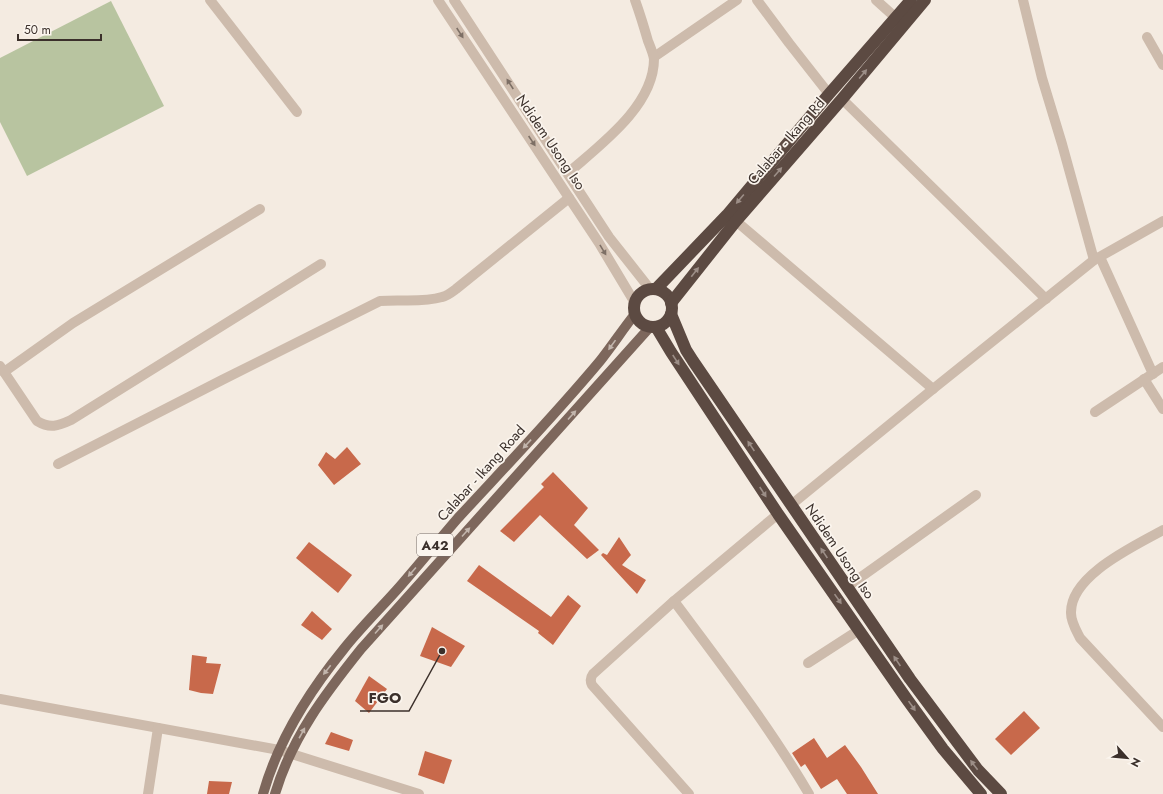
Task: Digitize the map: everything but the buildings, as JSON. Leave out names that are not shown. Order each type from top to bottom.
[{"type":"highway","name":"Calabar - Ikang Rd","points":[[653,289],[727,215],[911,0]]},
{"type":"highway","name":"Calabar - Ikang Rd","points":[[671,308],[736,221],[842,99],[925,0]]},
{"type":"highway","points":[[653,289],[665,294],[671,308],[665,323],[661,326],[653,327],[645,326],[640,323],[635,308],[640,294],[653,289]]},
{"type":"highway","name":"Ndidem Usong Iso","points":[[671,308],[686,350],[693,361],[910,679],[978,770],[1000,794]]},
{"type":"highway","name":"Ndidem Usong Iso","points":[[653,327],[778,514],[859,630],[943,749],[981,794]]},
{"type":"main road","name":"Calabar - Ikang Road","points":[[263,794],[266,782],[279,750],[293,721],[313,690],[344,649],[457,520],[541,429],[596,366],[635,308]]},
{"type":"main road","name":"Calabar - Ikang Road","points":[[275,794],[290,754],[331,686],[361,649],[653,327]]},
{"type":"street","points":[[210,0],[297,112]]},
{"type":"street","name":"Ndidem Usong Iso","points":[[438,0],[599,243],[635,308]]},
{"type":"street","name":"Ndidem Usong Iso","points":[[454,0],[609,237],[653,289]]},
{"type":"street","points":[[568,173],[616,131],[641,99],[650,81],[654,57],[635,0]]},
{"type":"street","points":[[654,57],[737,0]]},
{"type":"street","points":[[757,0],[829,94]]},
{"type":"street","points":[[876,0],[896,18]]},
{"type":"street","points":[[1023,0],[1042,78],[1097,259],[1163,409]]},
{"type":"street","points":[[1147,38],[1163,65]]},
{"type":"street","points":[[842,99],[1046,299]]},
{"type":"street","points":[[58,464],[380,301],[444,297],[570,198]]},
{"type":"street","points":[[260,209],[2,369],[37,421],[44,425],[51,426],[71,420],[321,264]]},
{"type":"street","points":[[736,221],[933,389]]},
{"type":"street","points":[[791,505],[933,389],[1097,259],[1163,221]]},
{"type":"street","points":[[1095,412],[1163,367]]},
{"type":"street","points":[[847,587],[976,495]]},
{"type":"street","points":[[689,794],[590,682],[593,674],[674,601],[778,514]]},
{"type":"street","points":[[1163,530],[1105,563],[1088,578],[1079,589],[1073,600],[1071,612],[1073,625],[1080,638],[1163,727]]},
{"type":"street","points":[[674,601],[756,712],[809,794]]},
{"type":"street","points":[[808,663],[859,630]]},
{"type":"street","points":[[1,697],[279,750],[419,794]]},
{"type":"street","points":[[148,794],[158,728]]},
{"type":"green space","points":[[111,1],[164,106],[27,176],[0,122],[0,58]]},
{"type":"place","name":"FGO","points":[[442,651]]}]
